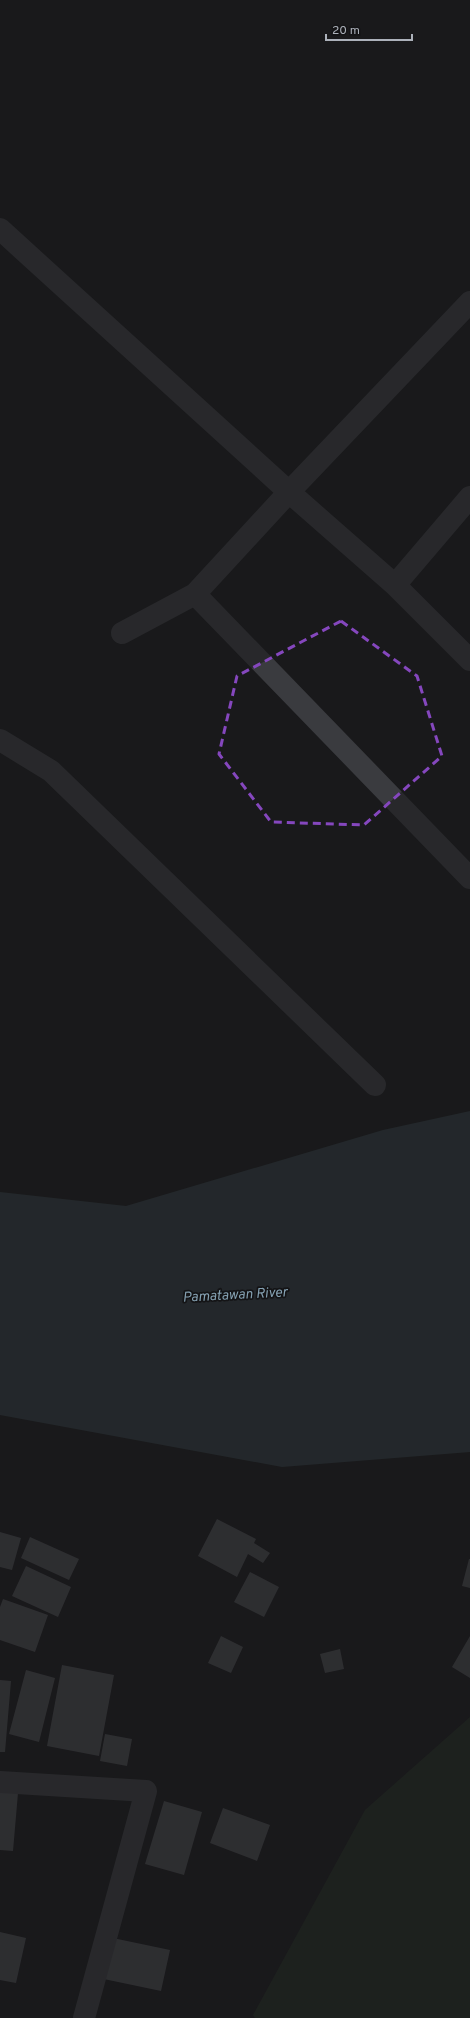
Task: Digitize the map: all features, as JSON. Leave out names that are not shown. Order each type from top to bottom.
[{"type":"street","points":[[0,229],[289,492],[395,585],[470,660]]},
{"type":"street","points":[[122,633],[195,594],[289,492],[470,302]]},
{"type":"street","points":[[395,585],[470,497]]},
{"type":"street","points":[[195,594],[470,878]]},
{"type":"street","points":[[0,740],[51,771],[375,1085]]},
{"type":"street","points":[[0,1782],[146,1791],[84,2018]]},
{"type":"highlighted area","points":[[341,621],[417,676],[442,756],[364,825],[271,822],[219,754],[237,676]]},
{"type":"shaded area","points":[[470,1717],[470,2018],[255,2018],[253,2015],[365,1810]]},
{"type":"water","name":"Pamatawan River","points":[[470,1111],[470,1452],[282,1467],[0,1415],[0,1192],[126,1206],[383,1130]]},
{"type":"building","points":[[217,1519],[256,1539],[254,1543],[270,1553],[263,1563],[248,1554],[237,1577],[198,1556]]},
{"type":"building","points":[[0,1532],[21,1538],[12,1570],[0,1567]]},
{"type":"building","points":[[30,1537],[79,1559],[69,1580],[21,1558]]},
{"type":"building","points":[[470,1559],[470,1588],[462,1586]]},
{"type":"building","points":[[26,1566],[71,1587],[58,1617],[12,1596]]},
{"type":"building","points":[[250,1572],[279,1587],[264,1617],[234,1602]]},
{"type":"building","points":[[3,1599],[48,1615],[35,1652],[0,1640],[0,1607]]},
{"type":"building","points":[[221,1636],[243,1647],[231,1673],[208,1663]]},
{"type":"building","points":[[470,1636],[470,1678],[452,1667]]},
{"type":"building","points":[[340,1649],[344,1669],[325,1673],[320,1654]]},
{"type":"building","points":[[62,1665],[114,1675],[99,1756],[47,1746]]},
{"type":"building","points":[[26,1670],[55,1678],[39,1742],[9,1734]]},
{"type":"building","points":[[0,1680],[11,1681],[5,1752],[0,1752]]},
{"type":"building","points":[[105,1734],[132,1739],[127,1766],[100,1761]]},
{"type":"building","points":[[0,1791],[18,1793],[13,1851],[0,1850]]},
{"type":"building","points":[[164,1801],[202,1812],[184,1875],[145,1864]]},
{"type":"building","points":[[223,1808],[270,1825],[257,1861],[210,1843]]},
{"type":"building","points":[[0,1932],[26,1938],[16,1983],[0,1980]]},
{"type":"building","points":[[108,1937],[170,1950],[161,1991],[99,1978]]}]
